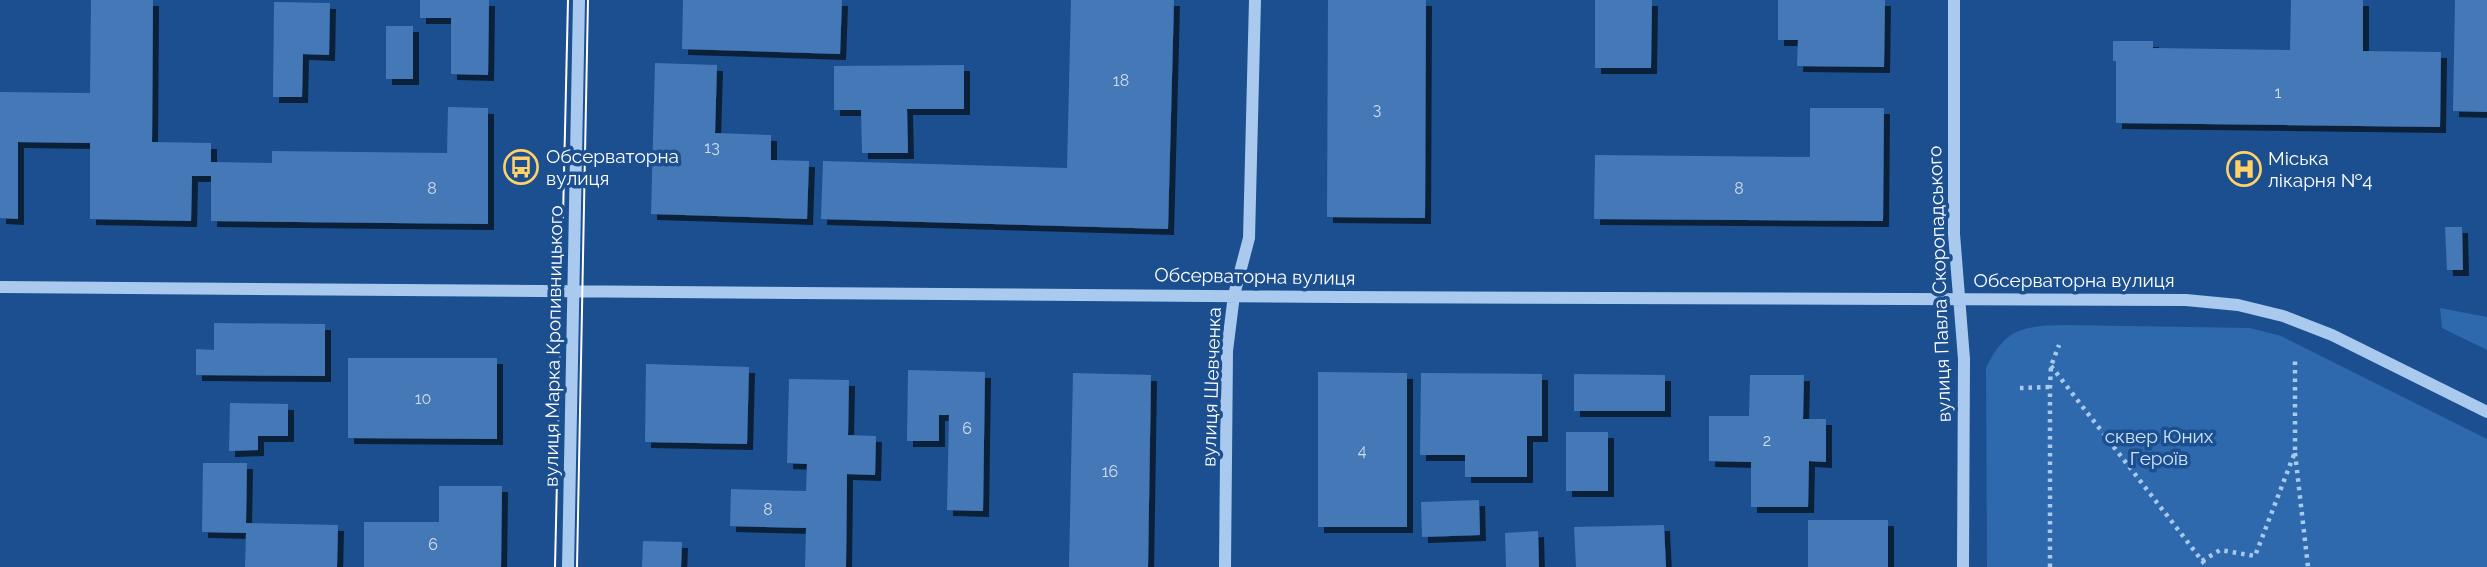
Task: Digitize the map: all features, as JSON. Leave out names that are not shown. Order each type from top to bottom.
[{"type":"street","name":"вулиця Марка Кропивницького","points":[[568,567],[579,0]]},
{"type":"street","name":"вулиця Шевченка","points":[[1225,567],[1227,351],[1234,295],[1249,238],[1255,0]]},
{"type":"street","name":"вулиця Павла Скоропадського","points":[[1954,0],[1954,234],[1964,359],[1963,567]]},
{"type":"street","name":"Обсерваторна вулиця","points":[[0,287],[2186,300],[2238,305],[2283,316],[2333,335],[2487,412]]},
{"type":"path","points":[[2050,567],[2050,387],[2051,366],[2059,345]]},
{"type":"path","points":[[2295,360],[2295,452],[2308,567]]},
{"type":"path","points":[[2051,366],[2207,567]]},
{"type":"path","points":[[2020,388],[2050,387]]},
{"type":"path","points":[[2202,561],[2220,550],[2255,556],[2295,452]]},
{"type":"green space","points":[[2440,308],[2487,317],[2487,350],[2442,328]]},
{"type":"green space","name":"сквер Юних Героїв","points":[[2039,326],[2250,328],[2281,336],[2487,439],[2487,567],[1987,567],[1986,368],[2001,344],[2018,331]]},
{"type":"building","points":[[91,0],[153,0],[152,142],[211,143],[211,162],[272,163],[272,151],[447,153],[448,107],[488,108],[488,224],[211,221],[211,176],[192,176],[191,221],[90,219],[90,143],[18,142],[18,219],[0,218],[0,92],[90,93]]},
{"type":"building","points":[[420,0],[489,0],[488,75],[451,74],[451,18],[420,18]]},
{"type":"building","points":[[683,0],[842,0],[840,54],[682,49]]},
{"type":"building","points":[[1071,0],[1174,0],[1168,229],[821,219],[823,161],[1067,168]]},
{"type":"building","points":[[1328,0],[1426,0],[1425,218],[1327,217]]},
{"type":"building","points":[[1595,0],[1652,0],[1651,68],[1595,68]]},
{"type":"building","points":[[1778,0],[1885,0],[1884,67],[1797,66],[1798,40],[1778,40]]},
{"type":"building","points":[[2291,0],[2363,0],[2363,51],[2441,52],[2440,127],[2116,123],[2116,61],[2113,61],[2113,41],[2153,41],[2153,48],[2290,50]]},
{"type":"building","points":[[2455,0],[2487,0],[2487,112],[2453,111]]},
{"type":"building","points":[[274,2],[330,3],[329,55],[303,54],[302,97],[273,97]]},
{"type":"building","points":[[386,26],[413,26],[413,79],[386,79]]},
{"type":"building","points":[[655,63],[717,65],[715,133],[771,135],[771,160],[809,161],[807,219],[651,214]]},
{"type":"building","points":[[964,65],[964,109],[907,109],[908,153],[862,153],[861,110],[834,110],[834,66]]},
{"type":"building","points":[[1810,108],[1884,108],[1883,221],[1594,219],[1595,155],[1810,157]]},
{"type":"building","points":[[2445,227],[2462,227],[2463,270],[2447,270]]},
{"type":"building","points":[[214,323],[325,324],[325,376],[196,375],[196,349],[214,350]]},
{"type":"building","points":[[348,358],[497,358],[497,439],[348,438]]},
{"type":"building","points":[[646,364],[749,367],[747,444],[645,442]]},
{"type":"building","points":[[908,370],[985,372],[983,511],[947,510],[949,415],[939,415],[939,441],[907,441]]},
{"type":"building","points":[[1318,372],[1407,373],[1407,527],[1318,527]]},
{"type":"building","points":[[1073,373],[1151,375],[1148,567],[1069,567]]},
{"type":"building","points":[[1421,373],[1542,374],[1542,436],[1527,436],[1527,477],[1465,477],[1465,455],[1420,455]]},
{"type":"building","points":[[1574,374],[1665,375],[1665,411],[1574,411]]},
{"type":"building","points":[[1750,375],[1804,375],[1803,419],[1826,419],[1826,462],[1809,461],[1808,507],[1751,507],[1751,462],[1709,461],[1709,416],[1749,416]]},
{"type":"building","points":[[789,379],[849,380],[848,435],[876,436],[875,475],[847,474],[846,567],[805,567],[806,528],[730,526],[731,489],[806,491],[807,464],[787,463]]},
{"type":"building","points":[[230,403],[288,404],[288,436],[258,436],[258,450],[229,451]]},
{"type":"building","points":[[1566,432],[1608,432],[1608,491],[1566,491]]},
{"type":"building","points":[[203,463],[247,463],[246,523],[338,525],[337,567],[245,567],[246,533],[202,532]]},
{"type":"building","points":[[439,486],[502,486],[501,567],[364,567],[364,522],[439,522]]},
{"type":"building","points":[[1479,500],[1480,535],[1422,537],[1421,502]]},
{"type":"building","points":[[1808,520],[1888,520],[1888,567],[1808,567]]},
{"type":"building","points":[[1664,525],[1666,567],[1576,567],[1574,527]]},
{"type":"building","points":[[1538,531],[1539,567],[1506,567],[1505,533]]},
{"type":"building","points":[[643,541],[682,542],[681,567],[642,567]]},
{"type":"tram line","points":[[555,567],[568,0]]},
{"type":"tram line","points":[[577,567],[588,0]]},
{"type":"place","name":"Обсерваторна вулиця","points":[[521,167]]},
{"type":"place","name":"Міська лікарня №4","points":[[2244,169]]}]
